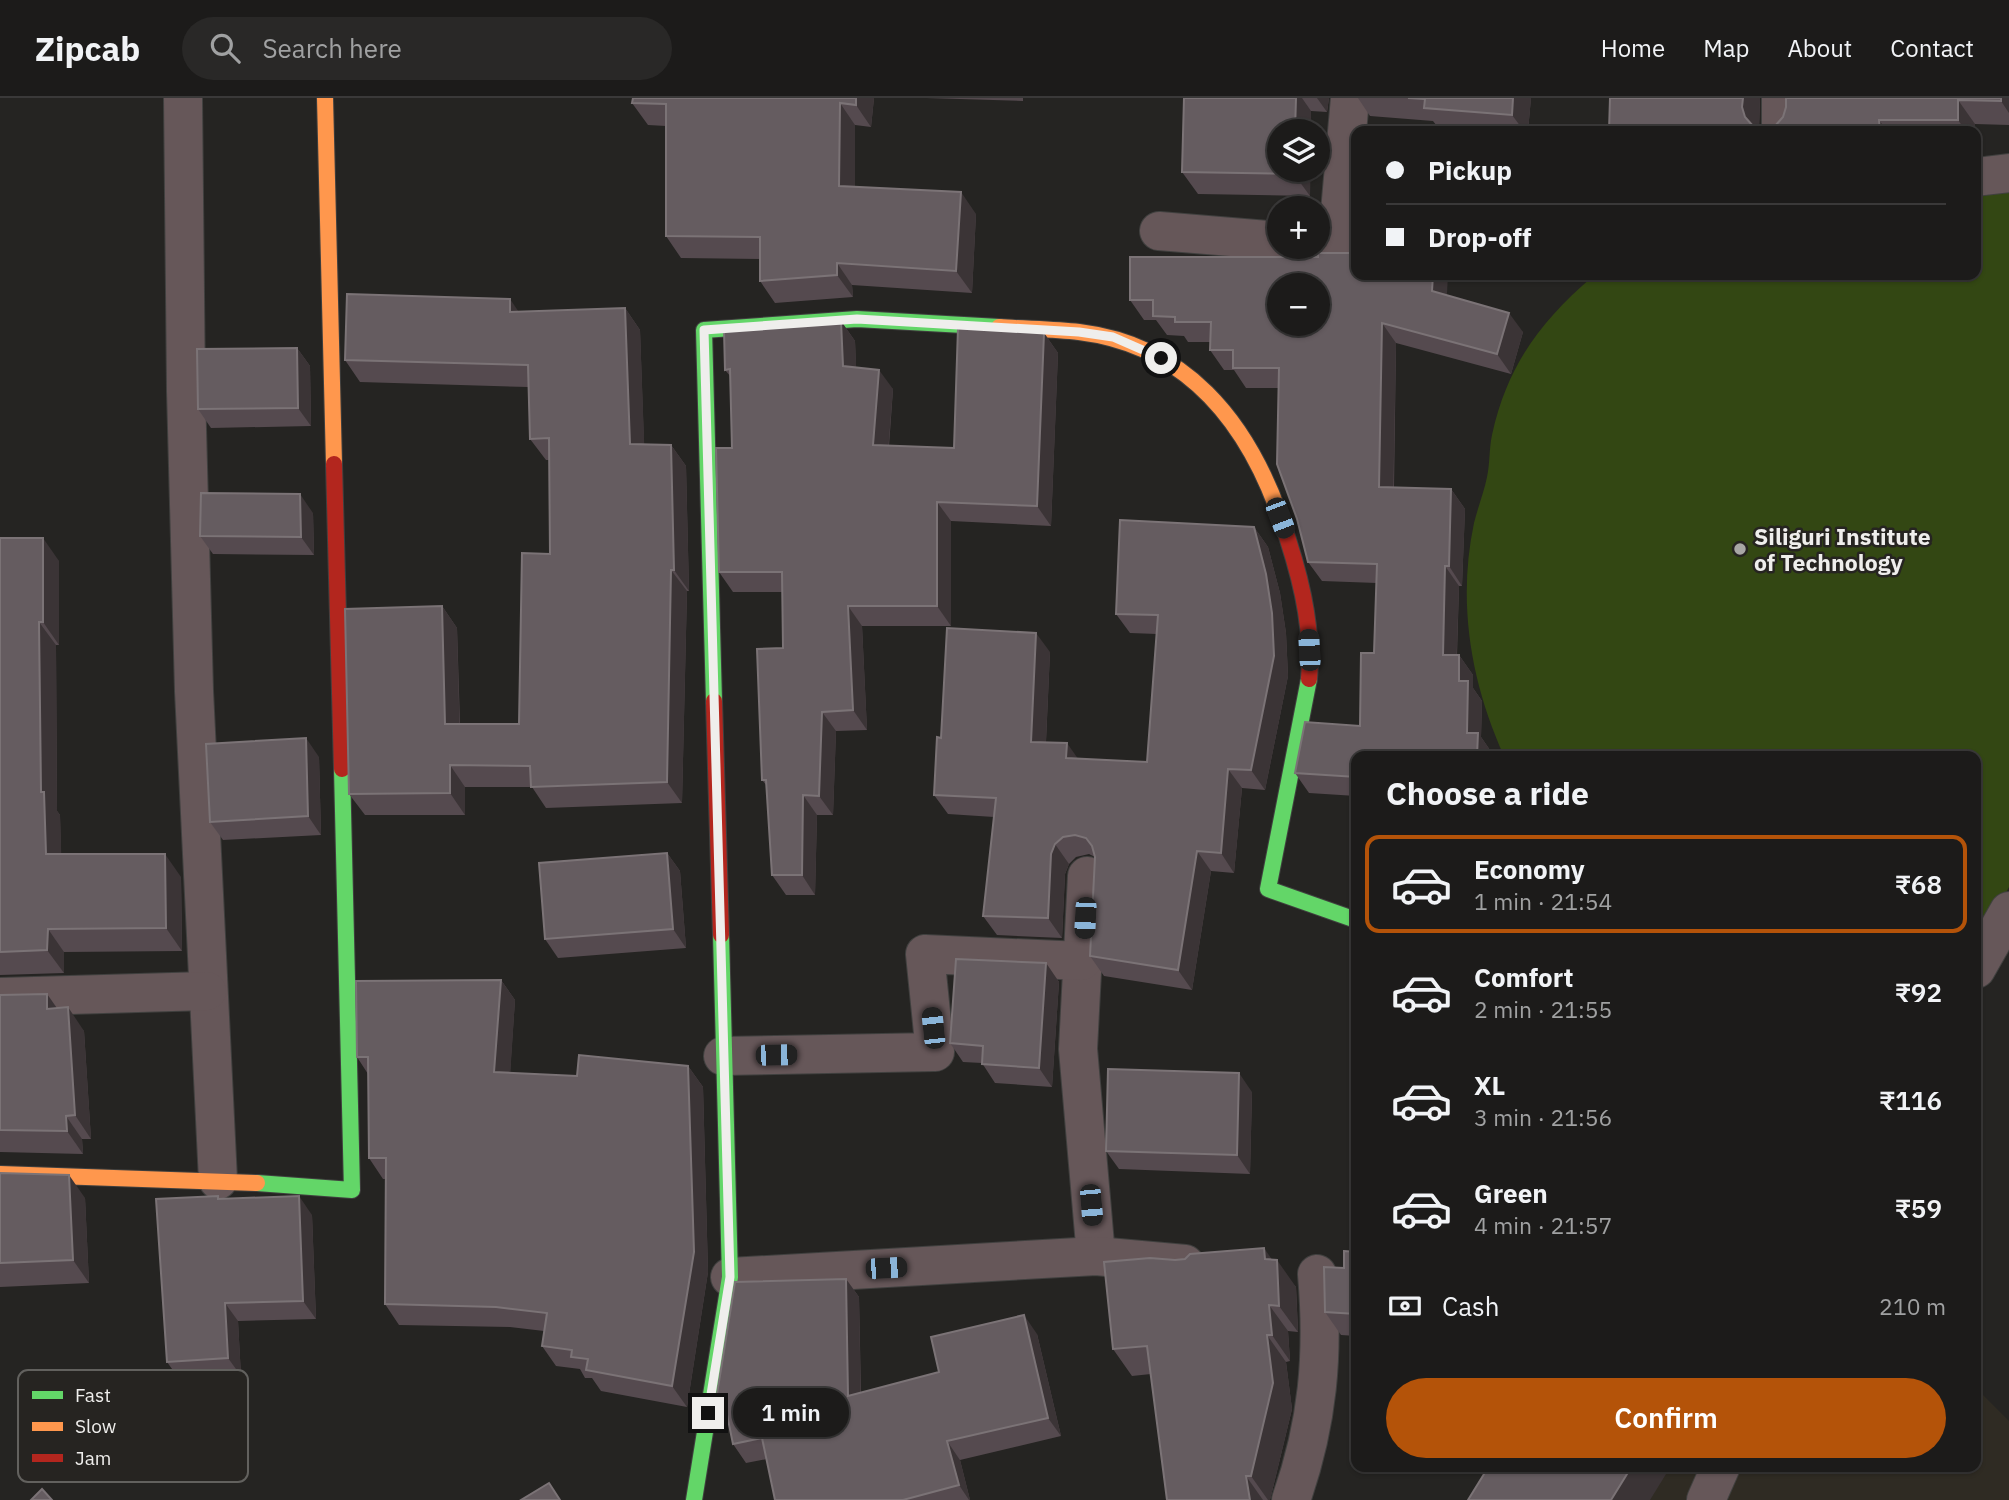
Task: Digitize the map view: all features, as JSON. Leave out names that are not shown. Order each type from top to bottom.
[{"type":"street","points":[[184,98],[187,432],[194,691],[218,1180]]},
{"type":"street","points":[[0,1174],[218,1180],[352,1191],[325,98]]},
{"type":"street","points":[[1330,245],[1337,246],[1350,98]]},
{"type":"street","points":[[1780,126],[1782,98]]},
{"type":"street","points":[[1981,176],[2009,173]]},
{"type":"street","points":[[1158,231],[1267,240]]},
{"type":"street","points":[[695,1500],[730,1277],[704,330],[857,319],[1079,332],[1113,337],[1146,350],[1177,367],[1208,392],[1233,421],[1272,496],[1288,539],[1308,627],[1310,672],[1268,889],[1351,918]]},
{"type":"street","points":[[1087,876],[1078,1049],[1096,1256]]},
{"type":"street","points":[[1981,960],[2009,911]]},
{"type":"street","points":[[723,1056],[935,1052],[925,954],[1082,961]]},
{"type":"street","points":[[0,997],[207,991]]},
{"type":"street","points":[[730,1277],[1096,1256],[1195,1265]]},
{"type":"street","points":[[1291,1500],[1305,1461],[1317,1398],[1321,1315],[1317,1273]]},
{"type":"street","points":[[1706,1500],[1718,1472]]},
{"type":"shaded area","points":[[1981,1393],[2009,1421],[2009,1500],[1492,1500],[1511,1472],[1981,1472]]},
{"type":"green space","name":"Siliguri Institute of Technology","points":[[2009,191],[2009,887],[1981,940],[1981,751],[1502,751],[1483,700],[1476,671],[1467,613],[1467,583],[1474,523],[1487,477],[1498,410],[1528,347],[1557,311],[1589,280],[1981,280],[1981,194]]},
{"type":"building","points":[[633,98],[856,98],[856,105],[840,103],[839,186],[961,192],[956,271],[837,263],[837,275],[760,281],[760,237],[666,236],[666,104],[632,103]]},
{"type":"building","points":[[1184,98],[1296,98],[1295,119],[1267,119],[1267,174],[1182,172]]},
{"type":"building","points":[[1408,98],[1513,98],[1512,115],[1424,108],[1425,99]]},
{"type":"building","points":[[1610,98],[1743,98],[1745,117],[1753,126],[1609,126]]},
{"type":"building","points":[[1786,98],[2001,98],[2001,101],[1958,100],[1958,120],[1879,120],[1880,126],[1775,126],[1783,117]]},
{"type":"building","points":[[1330,253],[1351,253],[1351,280],[1433,280],[1432,291],[1509,313],[1497,354],[1382,323],[1379,487],[1451,489],[1449,566],[1445,566],[1443,655],[1459,655],[1459,681],[1468,681],[1467,733],[1478,733],[1477,751],[1351,751],[1351,777],[1295,773],[1305,722],[1360,726],[1361,653],[1374,653],[1377,564],[1308,562],[1297,519],[1277,464],[1279,368],[1233,368],[1233,350],[1210,350],[1211,322],[1175,322],[1175,317],[1153,316],[1153,300],[1130,300],[1130,257],[1330,259]]},
{"type":"building","points":[[347,294],[510,299],[510,312],[625,308],[630,444],[671,445],[674,570],[671,570],[667,782],[531,787],[530,766],[450,765],[450,793],[349,794],[345,609],[442,606],[445,724],[519,724],[522,553],[550,554],[549,438],[530,439],[528,365],[345,360]]},
{"type":"building","points":[[841,321],[843,366],[879,370],[873,445],[954,448],[958,328],[1044,333],[1037,506],[937,502],[937,606],[848,606],[853,710],[822,712],[819,796],[803,795],[802,875],[772,875],[766,780],[762,780],[757,649],[783,648],[782,572],[719,572],[716,448],[732,448],[730,369],[725,370],[724,330]]},
{"type":"building","points":[[297,348],[298,408],[198,409],[197,349]]},
{"type":"building","points":[[201,493],[300,494],[301,537],[200,536]]},
{"type":"building","points":[[1120,520],[1254,527],[1266,574],[1272,613],[1274,656],[1251,770],[1228,769],[1221,853],[1197,851],[1178,970],[1090,956],[1095,857],[1086,838],[1075,835],[1063,837],[1055,844],[1051,854],[1048,918],[983,916],[996,798],[934,795],[937,737],[941,738],[947,628],[1036,633],[1031,742],[1067,743],[1066,758],[1147,762],[1158,615],[1116,614]]},
{"type":"building","points":[[0,538],[43,538],[43,622],[39,622],[41,792],[44,792],[46,854],[165,854],[166,928],[48,929],[47,950],[0,952]]},
{"type":"building","points":[[306,738],[308,816],[210,822],[206,744]]},
{"type":"building","points":[[667,853],[673,929],[545,939],[539,863]]},
{"type":"building","points":[[956,959],[1046,963],[1039,1068],[982,1064],[983,1046],[950,1043]]},
{"type":"building","points":[[501,980],[494,1072],[577,1076],[579,1055],[688,1066],[694,1252],[672,1386],[586,1370],[588,1359],[571,1357],[572,1350],[542,1346],[547,1313],[496,1307],[385,1304],[386,1158],[369,1158],[368,1057],[357,1057],[356,981]]},
{"type":"building","points":[[47,994],[47,1009],[68,1007],[75,1115],[66,1116],[67,1131],[0,1130],[0,995]]},
{"type":"building","points":[[1108,1069],[1239,1073],[1237,1155],[1106,1151]]},
{"type":"building","points":[[0,1173],[69,1175],[73,1260],[0,1263]]},
{"type":"building","points":[[218,1196],[218,1199],[299,1196],[303,1301],[225,1303],[228,1358],[167,1362],[156,1199]]},
{"type":"building","points":[[1264,1248],[1265,1259],[1277,1260],[1279,1306],[1269,1305],[1272,1335],[1267,1335],[1273,1383],[1251,1476],[1246,1476],[1250,1500],[1167,1500],[1147,1346],[1113,1349],[1104,1262],[1150,1258],[1175,1260],[1185,1259],[1190,1254]]},
{"type":"building","points":[[1344,1251],[1351,1252],[1351,1314],[1325,1312],[1324,1267],[1344,1268]]},
{"type":"building","points":[[846,1279],[848,1396],[939,1372],[931,1337],[1024,1315],[1048,1418],[947,1441],[959,1485],[903,1500],[775,1500],[762,1438],[733,1444],[723,1395],[717,1394],[735,1282]]},
{"type":"building","points":[[1485,1472],[1628,1472],[1611,1500],[1468,1500]]},
{"type":"building","points":[[549,1483],[560,1500],[521,1500]]},
{"type":"building","points":[[42,1489],[52,1500],[31,1500]]},
{"type":"traffic: fast","points":[[714,701],[704,330],[857,319],[999,327]]},
{"type":"traffic: fast","points":[[1309,679],[1268,889],[1351,918]]},
{"type":"traffic: fast","points":[[257,1183],[352,1190],[342,769]]},
{"type":"traffic: fast","points":[[694,1500],[730,1277],[721,935]]},
{"type":"traffic: slow","points":[[325,98],[334,464]]},
{"type":"traffic: slow","points":[[999,327],[1079,332],[1117,340],[1150,353],[1180,371],[1206,393],[1229,419],[1266,481],[1280,516]]},
{"type":"traffic: slow","points":[[0,1174],[257,1183]]},
{"type":"traffic: jam","points":[[334,464],[342,769]]},
{"type":"traffic: jam","points":[[1280,516],[1293,555],[1307,617],[1309,679]]},
{"type":"traffic: jam","points":[[714,701],[721,935]]},
{"type":"place","name":"Siliguri Institute of Technology","points":[[1740,549]]},
{"type":"route","points":[[708,1413],[730,1277],[704,330],[857,319],[1079,332],[1113,337],[1161,358]]}]
